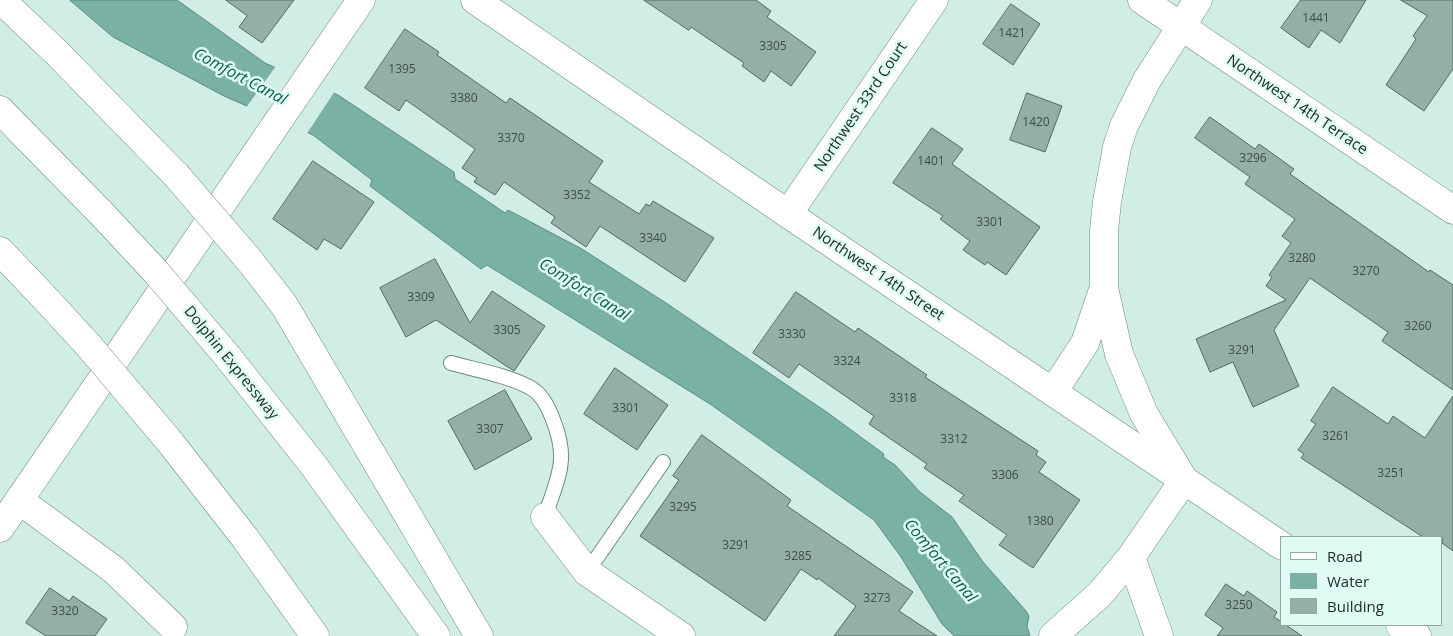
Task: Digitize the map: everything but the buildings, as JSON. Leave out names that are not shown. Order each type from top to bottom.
[{"type":"main road","points":[[1,0],[64,60],[176,175],[250,261],[284,305],[479,636]]},
{"type":"main road","points":[[0,528],[307,76],[361,0]]},
{"type":"main road","name":"Northwest 14th Street","points":[[475,0],[788,214],[1280,545]]},
{"type":"main road","name":"Northwest 33rd Court","points":[[788,214],[934,0]]},
{"type":"main road","name":"Northwest 14th Terrace","points":[[1142,0],[1453,210]]},
{"type":"main road","points":[[1053,636],[1100,594],[1132,557],[1184,480],[1144,414],[1119,354],[1104,287],[1105,222],[1117,147],[1135,102],[1198,0]]},
{"type":"main road","name":"Dolphin Expressway","points":[[0,110],[156,272],[228,357],[314,466],[436,636]]},
{"type":"main road","points":[[0,251],[89,346],[170,442],[245,538],[315,636]]},
{"type":"main road","points":[[1053,392],[1085,343],[1104,287]]},
{"type":"main road","points":[[19,500],[114,570],[173,627]]},
{"type":"main road","points":[[545,517],[587,572],[681,636]]},
{"type":"main road","points":[[1132,557],[1159,636]]},
{"type":"main road","points":[[1402,626],[1417,636]]},
{"type":"lane","points":[[451,363],[529,387],[540,395],[549,410],[562,446],[562,462],[545,517]]},
{"type":"lane","points":[[587,572],[662,462]]},
{"type":"water","name":"Comfort Canal","points":[[70,0],[177,0],[265,63],[338,95],[454,172],[455,179],[505,213],[508,210],[582,249],[666,303],[828,413],[884,454],[883,457],[895,465],[920,492],[952,517],[983,562],[1026,611],[1029,616],[1027,626],[1030,636],[954,636],[942,624],[901,557],[874,520],[710,404],[487,265],[481,269],[370,186],[372,180],[313,135],[224,96],[113,37]]},
{"type":"pier","points":[[276,66],[335,91],[306,135],[245,109]]}]
